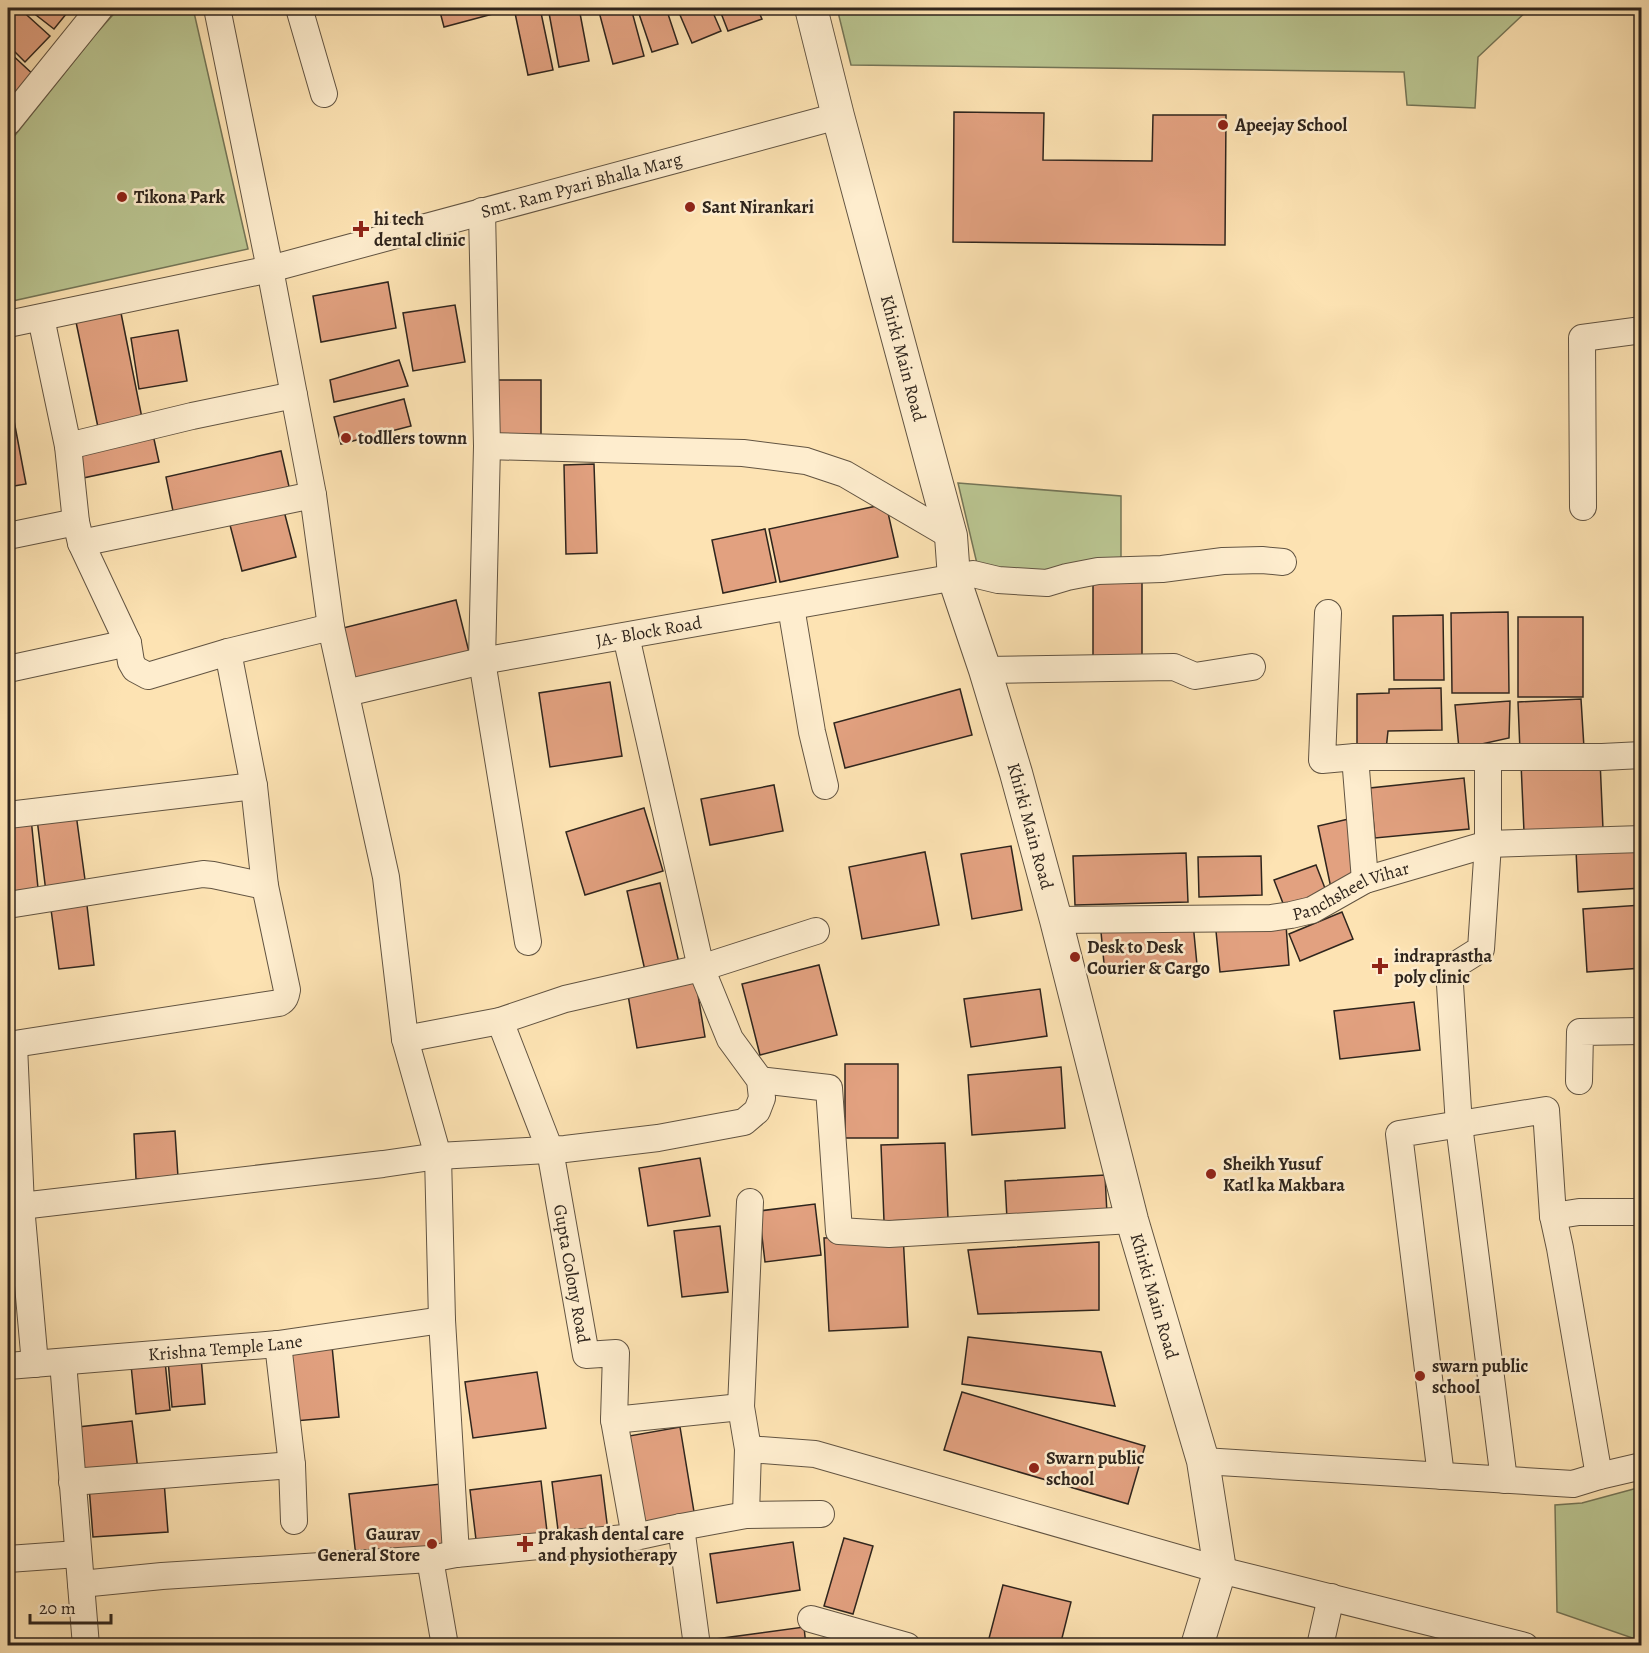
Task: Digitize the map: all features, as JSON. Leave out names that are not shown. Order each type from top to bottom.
[{"type":"street","points":[[8,123],[100,8]]},
{"type":"street","points":[[217,8],[313,495],[331,627],[386,877],[405,1039],[438,1156],[442,1320],[456,1554]]},
{"type":"street","points":[[299,8],[324,94]]},
{"type":"street","name":"Khirki Main Road","points":[[811,8],[951,536],[954,578],[1016,773],[1132,1220],[1203,1461],[1220,1570],[1197,1646]]},
{"type":"street","name":"Smt. Ram Pyari Bhalla Marg","points":[[8,324],[270,269],[838,116]]},
{"type":"street","points":[[482,211],[487,446],[482,661],[528,942]]},
{"type":"street","points":[[41,318],[68,446],[78,533],[128,643],[131,662],[135,669],[148,676],[228,652],[331,627]]},
{"type":"street","points":[[1583,507],[1582,338],[1641,330]]},
{"type":"street","points":[[68,446],[192,416],[294,395]]},
{"type":"street","points":[[487,446],[743,453],[806,461],[845,474],[951,536]]},
{"type":"street","points":[[8,536],[78,533],[313,495]]},
{"type":"street","name":"JA- Block Road","points":[[346,693],[482,661],[974,574],[998,580],[1047,582],[1098,571],[1162,569],[1223,561],[1283,562]]},
{"type":"street","points":[[791,607],[812,732],[825,786]]},
{"type":"street","points":[[1328,613],[1322,760],[1355,757],[1488,758],[1641,755]]},
{"type":"street","points":[[21,1206],[438,1156],[565,1149],[658,1138],[744,1122],[757,1111],[762,1098],[760,1080],[730,1039],[701,968],[626,636]]},
{"type":"street","points":[[8,669],[128,643]]},
{"type":"street","points":[[34,1364],[11,1045],[279,1003],[286,996],[265,886],[254,786],[228,652]]},
{"type":"street","points":[[985,670],[1174,667],[1195,676],[1252,667]]},
{"type":"street","points":[[1355,757],[1365,879]]},
{"type":"street","points":[[1488,758],[1488,844],[1481,949],[1449,969],[1458,1125],[1504,1480]]},
{"type":"street","points":[[8,815],[254,786]]},
{"type":"street","name":"Panchsheel Vihar","points":[[1056,920],[1271,918],[1312,910],[1365,879],[1488,844],[1641,839]]},
{"type":"street","points":[[8,905],[203,874],[265,886]]},
{"type":"street","points":[[405,1039],[500,1021],[565,999],[701,968],[816,930]]},
{"type":"street","name":"Gupta Colony Road","points":[[500,1021],[550,1150],[586,1355],[616,1353],[614,1420],[635,1538]]},
{"type":"street","points":[[1579,1081],[1580,1032],[1641,1031]]},
{"type":"street","points":[[760,1080],[829,1088],[839,1231],[889,1234],[1132,1220]]},
{"type":"street","points":[[1441,1476],[1399,1134],[1546,1110],[1553,1216],[1599,1476]]},
{"type":"street","points":[[746,1515],[747,1449],[741,1407],[750,1202]]},
{"type":"street","points":[[1553,1216],[1579,1212],[1641,1212]]},
{"type":"street","name":"Krishna Temple Lane","points":[[8,1366],[278,1344],[442,1320]]},
{"type":"street","points":[[278,1344],[292,1465],[294,1521]]},
{"type":"street","points":[[63,1362],[86,1646]]},
{"type":"street","points":[[614,1420],[741,1407]]},
{"type":"street","points":[[747,1449],[815,1454],[1220,1570],[1330,1597],[1457,1637],[1525,1646]]},
{"type":"street","points":[[1203,1461],[1573,1484],[1641,1466]]},
{"type":"street","points":[[72,1482],[292,1465]]},
{"type":"street","points":[[81,1584],[162,1576],[430,1559],[456,1554],[635,1538],[746,1515],[821,1514]]},
{"type":"street","points":[[681,1527],[697,1646]]},
{"type":"street","points":[[8,1559],[78,1554]]},
{"type":"street","points":[[430,1559],[445,1646]]},
{"type":"street","points":[[1320,1646],[1330,1597]]},
{"type":"street","points":[[811,1619],[907,1646]]},
{"type":"green space","name":"Tikona Park","points":[[119,8],[193,8],[248,249],[8,302],[8,144]]},
{"type":"green space","points":[[837,8],[1530,8],[1478,57],[1475,108],[1407,105],[1404,72],[851,65]]},
{"type":"green space","points":[[958,483],[1121,496],[1121,561],[1048,576],[978,568]]},
{"type":"green space","points":[[1642,1487],[1641,1641],[1557,1612],[1555,1505],[1582,1503]]},
{"type":"building","points":[[8,8],[19,8],[50,36],[25,62],[8,45]]},
{"type":"building","points":[[27,8],[71,8],[54,29]]},
{"type":"building","points":[[439,8],[503,8],[504,11],[444,27]]},
{"type":"building","points":[[540,8],[553,70],[528,75],[515,13]]},
{"type":"building","points":[[579,8],[589,61],[559,67],[549,13]]},
{"type":"building","points":[[598,8],[631,8],[644,56],[613,64]]},
{"type":"building","points":[[637,8],[666,8],[678,44],[652,52]]},
{"type":"building","points":[[677,8],[711,8],[721,31],[692,43]]},
{"type":"building","points":[[719,8],[757,8],[762,19],[728,31]]},
{"type":"building","points":[[8,51],[37,78],[19,97],[8,87]]},
{"type":"building","points":[[8,89],[15,95],[8,103]]},
{"type":"building","points":[[954,112],[1044,113],[1043,160],[1152,161],[1153,115],[1226,115],[1225,245],[953,242]]},
{"type":"building","points":[[388,282],[396,328],[321,342],[313,296]]},
{"type":"building","points":[[455,305],[465,362],[413,371],[403,313]]},
{"type":"building","points":[[121,313],[143,423],[99,432],[76,322]]},
{"type":"building","points":[[178,330],[187,381],[139,389],[131,338]]},
{"type":"building","points":[[399,360],[408,386],[334,402],[330,380]]},
{"type":"building","points":[[491,380],[541,380],[541,437],[491,437]]},
{"type":"building","points":[[8,389],[26,484],[8,487]]},
{"type":"building","points":[[404,399],[411,426],[341,444],[334,417]]},
{"type":"building","points":[[152,430],[159,462],[83,478],[76,446]]},
{"type":"building","points":[[281,451],[290,491],[174,516],[166,477]]},
{"type":"building","points":[[594,464],[597,553],[566,554],[564,465]]},
{"type":"building","points":[[886,504],[898,557],[780,582],[769,529]]},
{"type":"building","points":[[284,511],[296,557],[242,571],[230,525]]},
{"type":"building","points":[[765,529],[776,582],[723,593],[712,540]]},
{"type":"building","points":[[1093,582],[1142,582],[1142,660],[1093,660]]},
{"type":"building","points":[[456,600],[469,652],[352,680],[339,629]]},
{"type":"building","points":[[1508,612],[1509,693],[1452,693],[1451,613]]},
{"type":"building","points":[[1443,615],[1444,680],[1394,680],[1393,616]]},
{"type":"building","points":[[1518,617],[1583,617],[1583,697],[1518,697]]},
{"type":"building","points":[[610,682],[622,756],[550,767],[539,693]]},
{"type":"building","points":[[1441,688],[1442,730],[1388,731],[1386,750],[1357,751],[1357,694],[1389,693],[1389,689]]},
{"type":"building","points":[[960,689],[972,735],[845,768],[834,723]]},
{"type":"building","points":[[1581,699],[1584,748],[1520,751],[1518,702]]},
{"type":"building","points":[[1510,701],[1509,738],[1459,749],[1455,705]]},
{"type":"building","points":[[1600,760],[1603,829],[1524,832],[1521,763]]},
{"type":"building","points":[[1464,778],[1469,829],[1375,838],[1370,788]]},
{"type":"building","points":[[774,785],[783,831],[710,845],[701,799]]},
{"type":"building","points":[[644,808],[663,871],[585,895],[566,832]]},
{"type":"building","points":[[76,814],[86,887],[46,892],[37,819]]},
{"type":"building","points":[[31,818],[38,888],[8,892],[8,821]]},
{"type":"building","points":[[1353,818],[1355,875],[1332,893],[1318,826]]},
{"type":"building","points":[[1011,846],[1022,910],[972,919],[961,854]]},
{"type":"building","points":[[1642,847],[1642,888],[1578,892],[1576,850]]},
{"type":"building","points":[[925,852],[939,925],[862,939],[849,867]]},
{"type":"building","points":[[1186,853],[1188,902],[1075,905],[1073,856]]},
{"type":"building","points":[[1261,856],[1262,895],[1199,897],[1198,857]]},
{"type":"building","points":[[1316,865],[1328,896],[1286,911],[1274,880]]},
{"type":"building","points":[[660,883],[680,967],[646,975],[627,891]]},
{"type":"building","points":[[86,897],[94,965],[59,969],[50,902]]},
{"type":"building","points":[[1642,905],[1642,968],[1587,972],[1583,909]]},
{"type":"building","points":[[1342,912],[1353,939],[1300,961],[1289,934]]},
{"type":"building","points":[[1193,923],[1197,965],[1105,974],[1101,932]]},
{"type":"building","points":[[1286,925],[1289,965],[1220,972],[1216,931]]},
{"type":"building","points":[[819,965],[837,1035],[760,1055],[742,984]]},
{"type":"building","points":[[695,977],[705,1037],[637,1048],[627,989]]},
{"type":"building","points":[[1040,989],[1047,1036],[971,1047],[964,999]]},
{"type":"building","points":[[1414,1002],[1420,1050],[1340,1059],[1334,1011]]},
{"type":"building","points":[[845,1064],[898,1064],[898,1138],[845,1138]]},
{"type":"building","points":[[1061,1067],[1065,1128],[972,1135],[968,1075]]},
{"type":"building","points":[[175,1131],[178,1177],[136,1179],[134,1134]]},
{"type":"building","points":[[945,1143],[948,1219],[884,1221],[881,1145]]},
{"type":"building","points":[[700,1158],[710,1216],[648,1226],[639,1168]]},
{"type":"building","points":[[1105,1175],[1107,1214],[1007,1219],[1005,1181]]},
{"type":"building","points":[[815,1204],[821,1255],[765,1262],[759,1211]]},
{"type":"building","points":[[720,1226],[728,1292],[682,1297],[674,1231]]},
{"type":"building","points":[[903,1234],[908,1327],[829,1331],[824,1238]]},
{"type":"building","points":[[1099,1242],[1099,1310],[978,1314],[968,1250]]},
{"type":"building","points":[[968,1337],[1101,1352],[1115,1406],[962,1384]]},
{"type":"building","points":[[332,1346],[339,1417],[295,1421],[287,1350]]},
{"type":"building","points":[[201,1357],[205,1404],[172,1407],[168,1360]]},
{"type":"building","points":[[165,1361],[170,1410],[136,1414],[131,1365]]},
{"type":"building","points":[[537,1372],[546,1428],[473,1438],[465,1382]]},
{"type":"building","points":[[962,1392],[1145,1446],[1128,1504],[944,1450]]},
{"type":"building","points":[[132,1421],[138,1470],[85,1477],[78,1427]]},
{"type":"building","points":[[680,1427],[695,1518],[644,1527],[629,1436]]},
{"type":"building","points":[[601,1475],[608,1531],[559,1538],[552,1482]]},
{"type":"building","points":[[164,1481],[168,1532],[93,1537],[89,1486]]},
{"type":"building","points":[[541,1481],[548,1540],[477,1548],[470,1490]]},
{"type":"building","points":[[441,1484],[448,1547],[356,1557],[349,1494]]},
{"type":"building","points":[[844,1538],[873,1546],[853,1614],[824,1606]]},
{"type":"building","points":[[793,1542],[800,1590],[717,1603],[710,1554]]},
{"type":"building","points":[[1003,1585],[1071,1602],[1060,1646],[987,1646]]},
{"type":"building","points":[[804,1627],[806,1646],[717,1646],[716,1639]]},
{"type":"place","name":"Apeejay School","points":[[1223,125]]},
{"type":"place","name":"Tikona Park","points":[[122,197]]},
{"type":"place","name":"Sant Nirankari","points":[[690,207]]},
{"type":"place","name":"hi tech dental clinic","points":[[361,229]]},
{"type":"place","name":"todllers townn","points":[[346,438]]},
{"type":"place","name":"Desk to Desk Courier & Cargo","points":[[1075,957]]},
{"type":"place","name":"indraprastha poly clinic","points":[[1380,966]]},
{"type":"place","name":"Sheikh Yusuf Katl ka Makbara","points":[[1211,1174]]},
{"type":"place","name":"swarn public school","points":[[1420,1376]]},
{"type":"place","name":"Swarn public school","points":[[1034,1468]]},
{"type":"place","name":"Gaurav General Store","points":[[432,1544]]},
{"type":"place","name":"prakash dental care and physiotherapy","points":[[525,1544]]}]
